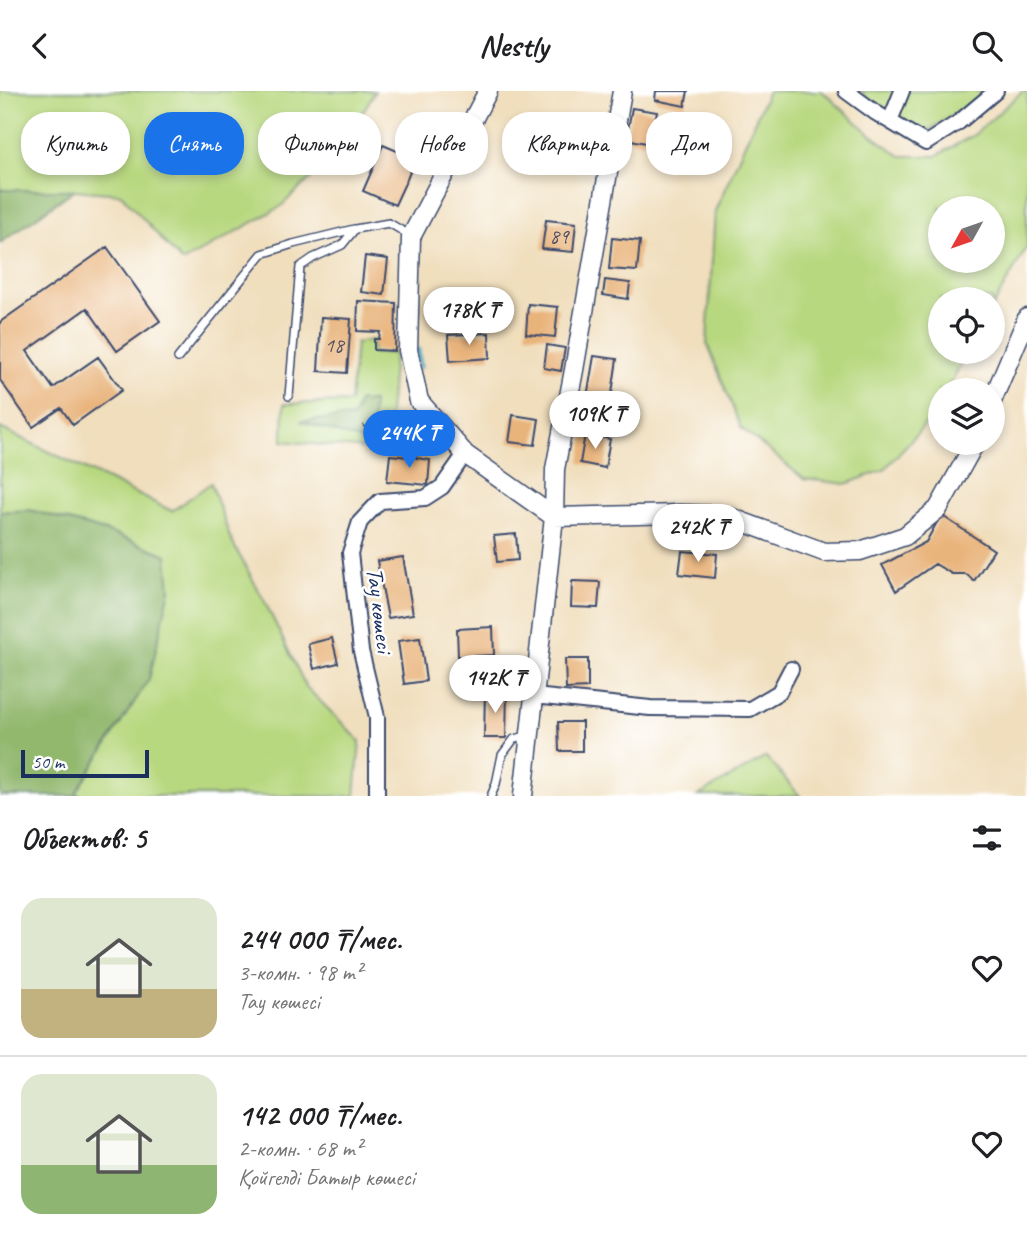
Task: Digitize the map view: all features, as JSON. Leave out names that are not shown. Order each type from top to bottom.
[{"type":"street","points":[[488,91],[411,237],[408,350],[419,401],[465,454],[554,517],[724,515],[824,552],[860,551],[905,536],[938,509],[968,455]]},
{"type":"street","points":[[523,796],[554,517],[555,469],[575,370],[622,91]]},
{"type":"street","points":[[846,91],[926,143],[959,123],[996,91]]},
{"type":"street","points":[[890,121],[902,91]]},
{"type":"street","points":[[1002,378],[1027,318]]},
{"type":"street","name":"Тау көшесі","points":[[377,796],[377,717],[361,651],[350,553],[360,522],[380,501],[425,498],[442,487],[465,454]]},
{"type":"street","points":[[534,697],[650,708],[750,709],[779,692],[792,669]]},
{"type":"lane","points":[[178,358],[262,254],[293,244],[389,223],[411,237]]},
{"type":"lane","points":[[289,396],[300,267],[342,245],[355,229]]},
{"type":"lane","points":[[491,796],[502,755],[514,739],[529,735]]},
{"type":"path","points":[[363,426],[392,429]]},
{"type":"green space","points":[[0,91],[375,91],[363,112],[258,112],[258,175],[314,175],[280,207],[182,262],[121,194],[0,188]]},
{"type":"green space","points":[[768,91],[822,91],[870,134],[901,156],[936,156],[974,135],[1023,91],[1027,91],[1027,247],[1004,287],[928,287],[928,364],[961,364],[954,378],[928,378],[928,421],[884,470],[846,484],[804,479],[741,428],[707,343],[715,211]]},
{"type":"green space","points":[[861,91],[985,91],[974,103],[925,132],[867,98]]},
{"type":"green space","points":[[0,188],[2,190],[74,190],[0,243]]},
{"type":"green space","points":[[372,340],[373,353],[394,353],[386,451],[283,441],[284,404],[350,402],[356,343]]},
{"type":"green space","points":[[359,401],[373,402],[371,444],[300,421],[353,417]]},
{"type":"green space","points":[[0,428],[172,511],[211,483],[231,540],[264,600],[306,687],[360,741],[355,796],[80,796],[76,793],[149,679],[167,555],[108,532],[30,510],[0,512]]},
{"type":"green space","points":[[30,510],[108,532],[167,555],[170,590],[149,679],[76,793],[80,796],[0,796],[0,512]]},
{"type":"green space","points":[[766,757],[800,796],[698,796]]},
{"type":"building","points":[[656,91],[688,91],[685,106],[655,100]]},
{"type":"building","points":[[632,108],[657,112],[646,112],[646,143],[632,140]]},
{"type":"building","points":[[383,145],[395,150],[395,175],[409,175],[395,205],[363,191],[370,175],[381,175]]},
{"type":"building","points":[[546,220],[576,223],[573,252],[542,249]]},
{"type":"building","points":[[612,238],[640,241],[637,271],[609,269]]},
{"type":"building","points":[[107,247],[160,321],[117,351],[87,308],[27,351],[53,388],[98,357],[122,390],[73,425],[61,408],[33,427],[0,380],[0,322]]},
{"type":"building","points":[[365,256],[388,259],[384,295],[361,292]]},
{"type":"building","points":[[605,280],[630,283],[628,299],[603,295]]},
{"type":"building","points":[[358,301],[396,303],[395,351],[374,350],[374,339],[379,339],[380,332],[357,331]]},
{"type":"building","points":[[528,304],[558,307],[555,337],[526,334]]},
{"type":"building","points":[[321,317],[351,319],[347,373],[318,371]]},
{"type":"building","points":[[489,333],[490,358],[450,361],[448,335]]},
{"type":"building","points":[[547,345],[565,348],[561,371],[544,368]]},
{"type":"building","points":[[594,356],[617,359],[610,407],[586,403]]},
{"type":"building","points":[[513,415],[539,419],[535,445],[509,442]]},
{"type":"building","points":[[585,434],[610,439],[605,468],[580,463]]},
{"type":"building","points":[[407,454],[430,460],[428,485],[387,481],[390,455],[407,457]]},
{"type":"building","points":[[941,515],[994,550],[974,581],[966,574],[952,574],[935,564],[896,591],[882,565],[926,542]]},
{"type":"building","points":[[516,534],[518,560],[497,562],[494,536]]},
{"type":"building","points":[[682,551],[717,554],[715,578],[679,574]]},
{"type":"building","points":[[403,557],[413,614],[388,618],[377,561]]},
{"type":"building","points":[[572,581],[600,582],[598,608],[571,607]]},
{"type":"building","points":[[493,627],[494,655],[458,657],[457,629]]},
{"type":"building","points":[[332,638],[338,663],[314,669],[308,644]]},
{"type":"building","points":[[420,638],[426,681],[404,684],[398,641]]},
{"type":"building","points":[[565,659],[588,659],[588,688],[566,689]]},
{"type":"building","points":[[497,660],[524,661],[523,685],[496,684]]},
{"type":"building","points":[[485,691],[507,692],[506,738],[484,738]]},
{"type":"building","points":[[558,722],[582,722],[582,751],[559,751]]},
{"type":"waterway","points":[[418,350],[420,367]]},
{"type":"waterway","points":[[511,476],[532,489]]}]
